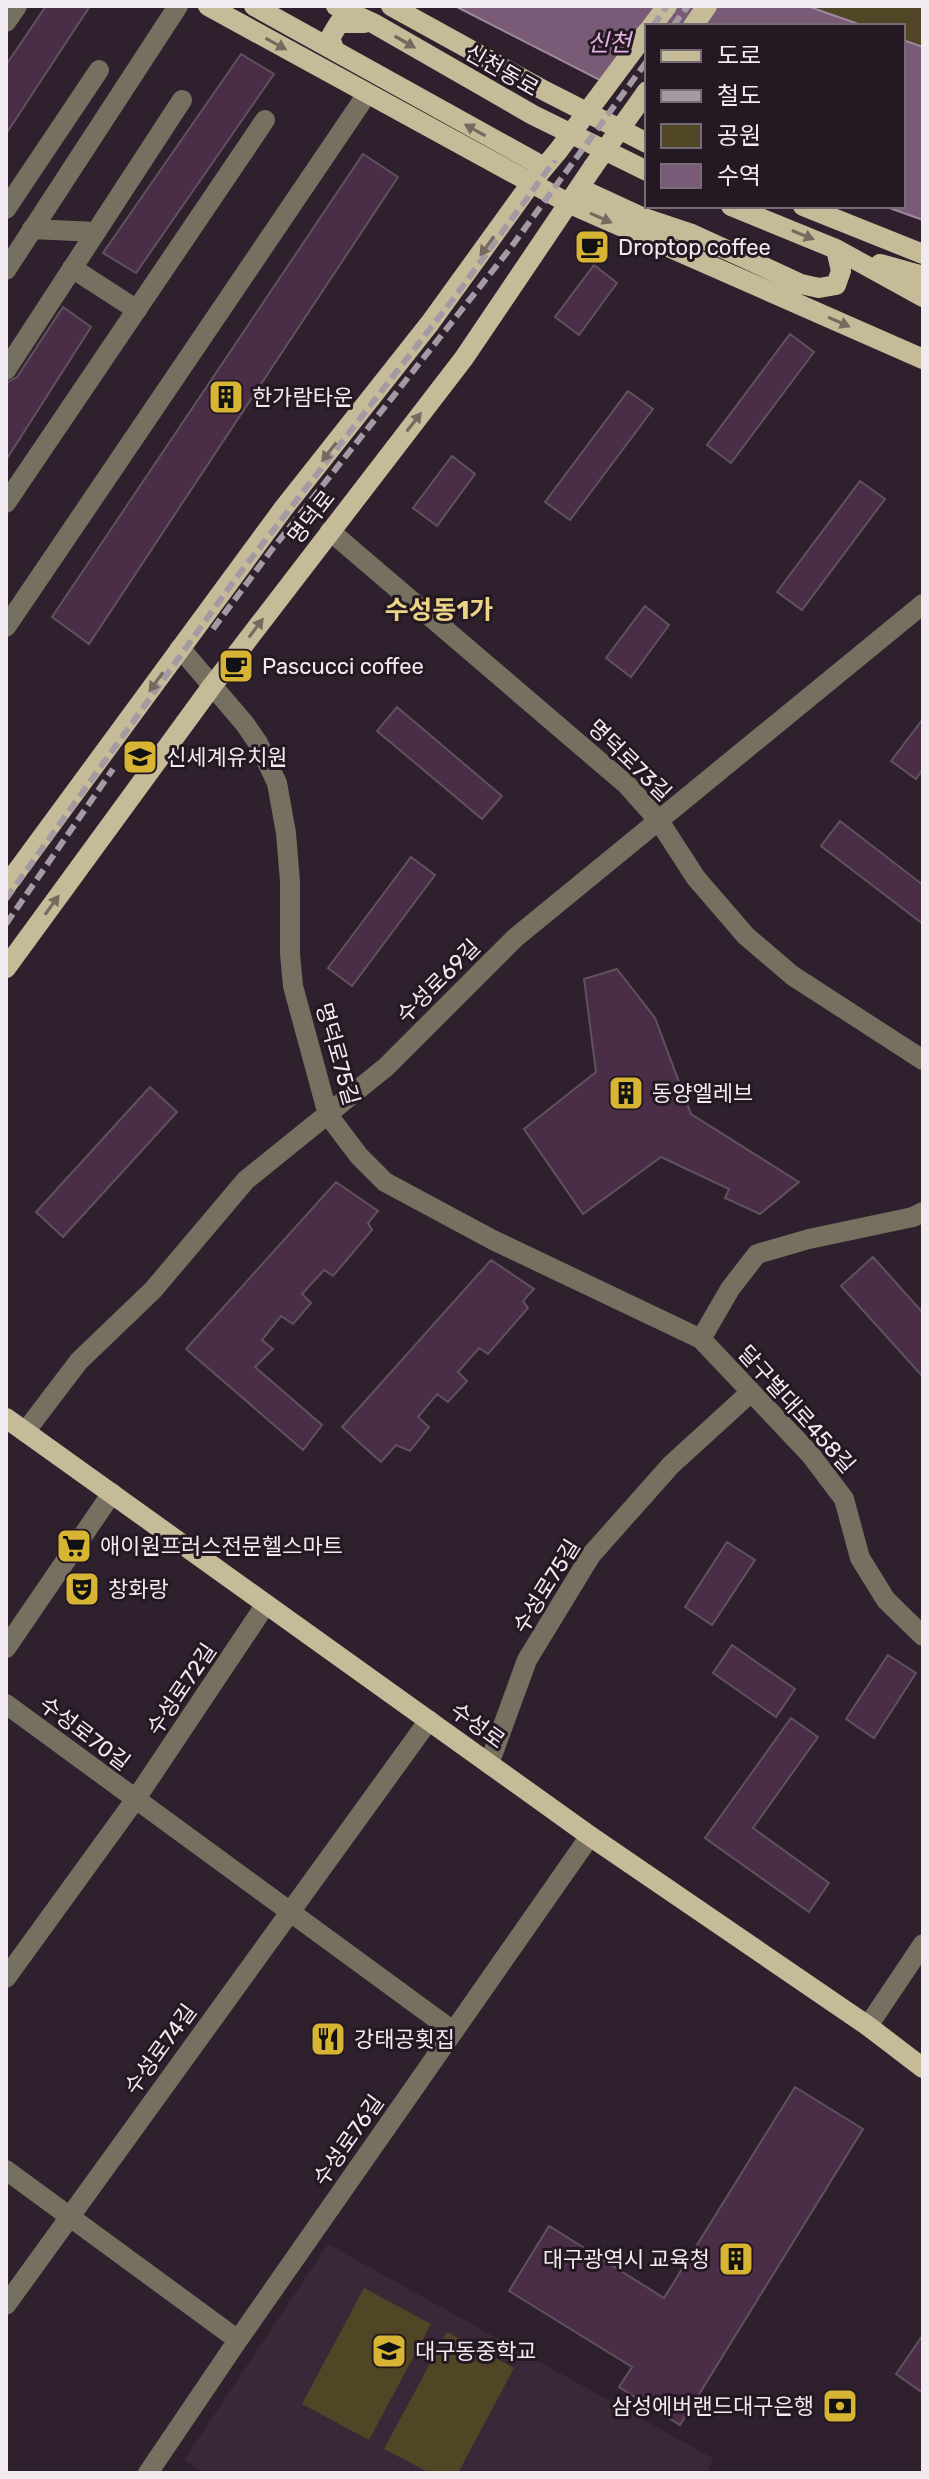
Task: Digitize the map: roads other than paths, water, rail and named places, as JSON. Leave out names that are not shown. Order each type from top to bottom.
[{"type":"main road","points":[[208,6],[367,94],[538,175]]},
{"type":"main road","points":[[254,6],[334,49],[573,196],[923,359]]},
{"type":"main road","name":"신천동로","points":[[336,6],[373,23],[533,115],[645,170]]},
{"type":"main road","name":"신천동로","points":[[391,6],[645,142]]},
{"type":"main road","points":[[654,24],[667,6]]},
{"type":"main road","points":[[694,24],[707,6]]},
{"type":"main road","points":[[334,49],[330,38],[339,23],[373,23]]},
{"type":"main road","name":"명덕로","points":[[6,886],[283,509],[430,323],[645,35]]},
{"type":"main road","name":"명덕로","points":[[6,968],[212,686],[464,358],[645,94]]},
{"type":"main road","points":[[573,196],[692,234],[801,284],[819,288],[836,285],[843,253]]},
{"type":"main road","points":[[736,208],[843,253],[923,297]]},
{"type":"main road","points":[[808,208],[923,254]]},
{"type":"main road","points":[[843,253],[923,276]]},
{"type":"main road","name":"수성로","points":[[6,1418],[590,1836],[868,2026],[923,2068]]},
{"type":"street","points":[[6,22],[17,6]]},
{"type":"street","points":[[8,264],[178,6]]},
{"type":"street","points":[[6,209],[99,70]]},
{"type":"street","points":[[6,627],[14,598],[367,94]]},
{"type":"street","points":[[6,370],[182,100]]},
{"type":"street","points":[[6,503],[265,120]]},
{"type":"street","points":[[64,123],[90,141]]},
{"type":"street","points":[[32,229],[96,232]]},
{"type":"street","points":[[72,268],[137,310]]},
{"type":"street","name":"명덕로73길","points":[[330,531],[627,785],[659,821],[696,878],[746,936],[793,976],[923,1060]]},
{"type":"street","name":"수성로69길","points":[[25,1432],[79,1361],[153,1290],[246,1180],[386,1067],[515,938],[923,604]]},
{"type":"street","name":"명덕로75길","points":[[180,648],[258,743],[277,783],[286,833],[290,882],[293,986],[328,1115],[359,1156],[385,1182],[505,1246],[701,1339]]},
{"type":"street","points":[[701,1339],[730,1289],[757,1254],[923,1212]]},
{"type":"street","name":"달구벌대로458길","points":[[701,1339],[810,1454],[844,1499],[860,1558],[886,1600],[923,1636]]},
{"type":"street","name":"수성로75길","points":[[489,1764],[527,1660],[591,1555],[671,1465],[751,1392]]},
{"type":"street","points":[[6,1648],[112,1493]]},
{"type":"street","name":"수성로72길","points":[[6,1978],[135,1800],[266,1604]]},
{"type":"street","name":"수성로70길","points":[[6,1704],[135,1800]]},
{"type":"street","name":"수성로74길","points":[[6,2305],[429,1720]]},
{"type":"street","points":[[135,1800],[453,2031]]},
{"type":"street","name":"수성로76길","points":[[148,2473],[590,1836]]},
{"type":"street","points":[[868,2026],[923,1944]]},
{"type":"street","points":[[6,2170],[238,2340]]},
{"type":"water","name":"신천","points":[[455,6],[807,6],[858,24],[645,24],[645,103]]},
{"type":"water","points":[[905,41],[923,47],[923,220],[890,208],[905,208]]},
{"type":"railway","points":[[654,24],[667,6]]},
{"type":"railway","points":[[674,24],[688,6]]},
{"type":"railway","points":[[6,899],[236,578],[454,298],[645,37]]},
{"type":"railway","points":[[213,629],[270,552],[509,250],[645,64]]},
{"type":"railway","points":[[6,924],[113,769]]},
{"type":"place","name":"Droptop coffee","points":[[592,247]]},
{"type":"place","name":"한가람타운","points":[[226,397]]},
{"type":"place","name":"Pascucci coffee","points":[[236,666]]},
{"type":"place","name":"신세계유치원","points":[[140,757]]},
{"type":"place","name":"동양엘레브","points":[[626,1093]]},
{"type":"place","name":"애이원프러스전문헬스마트","points":[[74,1546]]},
{"type":"place","name":"창화랑","points":[[82,1589]]},
{"type":"place","name":"강태공횟집","points":[[328,2039]]},
{"type":"place","name":"대구광역시 교육청","points":[[736,2259]]},
{"type":"place","name":"대구동중학교","points":[[389,2351]]},
{"type":"place","name":"삼성에버랜드대구은행","points":[[840,2406]]},
{"type":"district","name":"수성동1가","points":[[439,610]]}]
